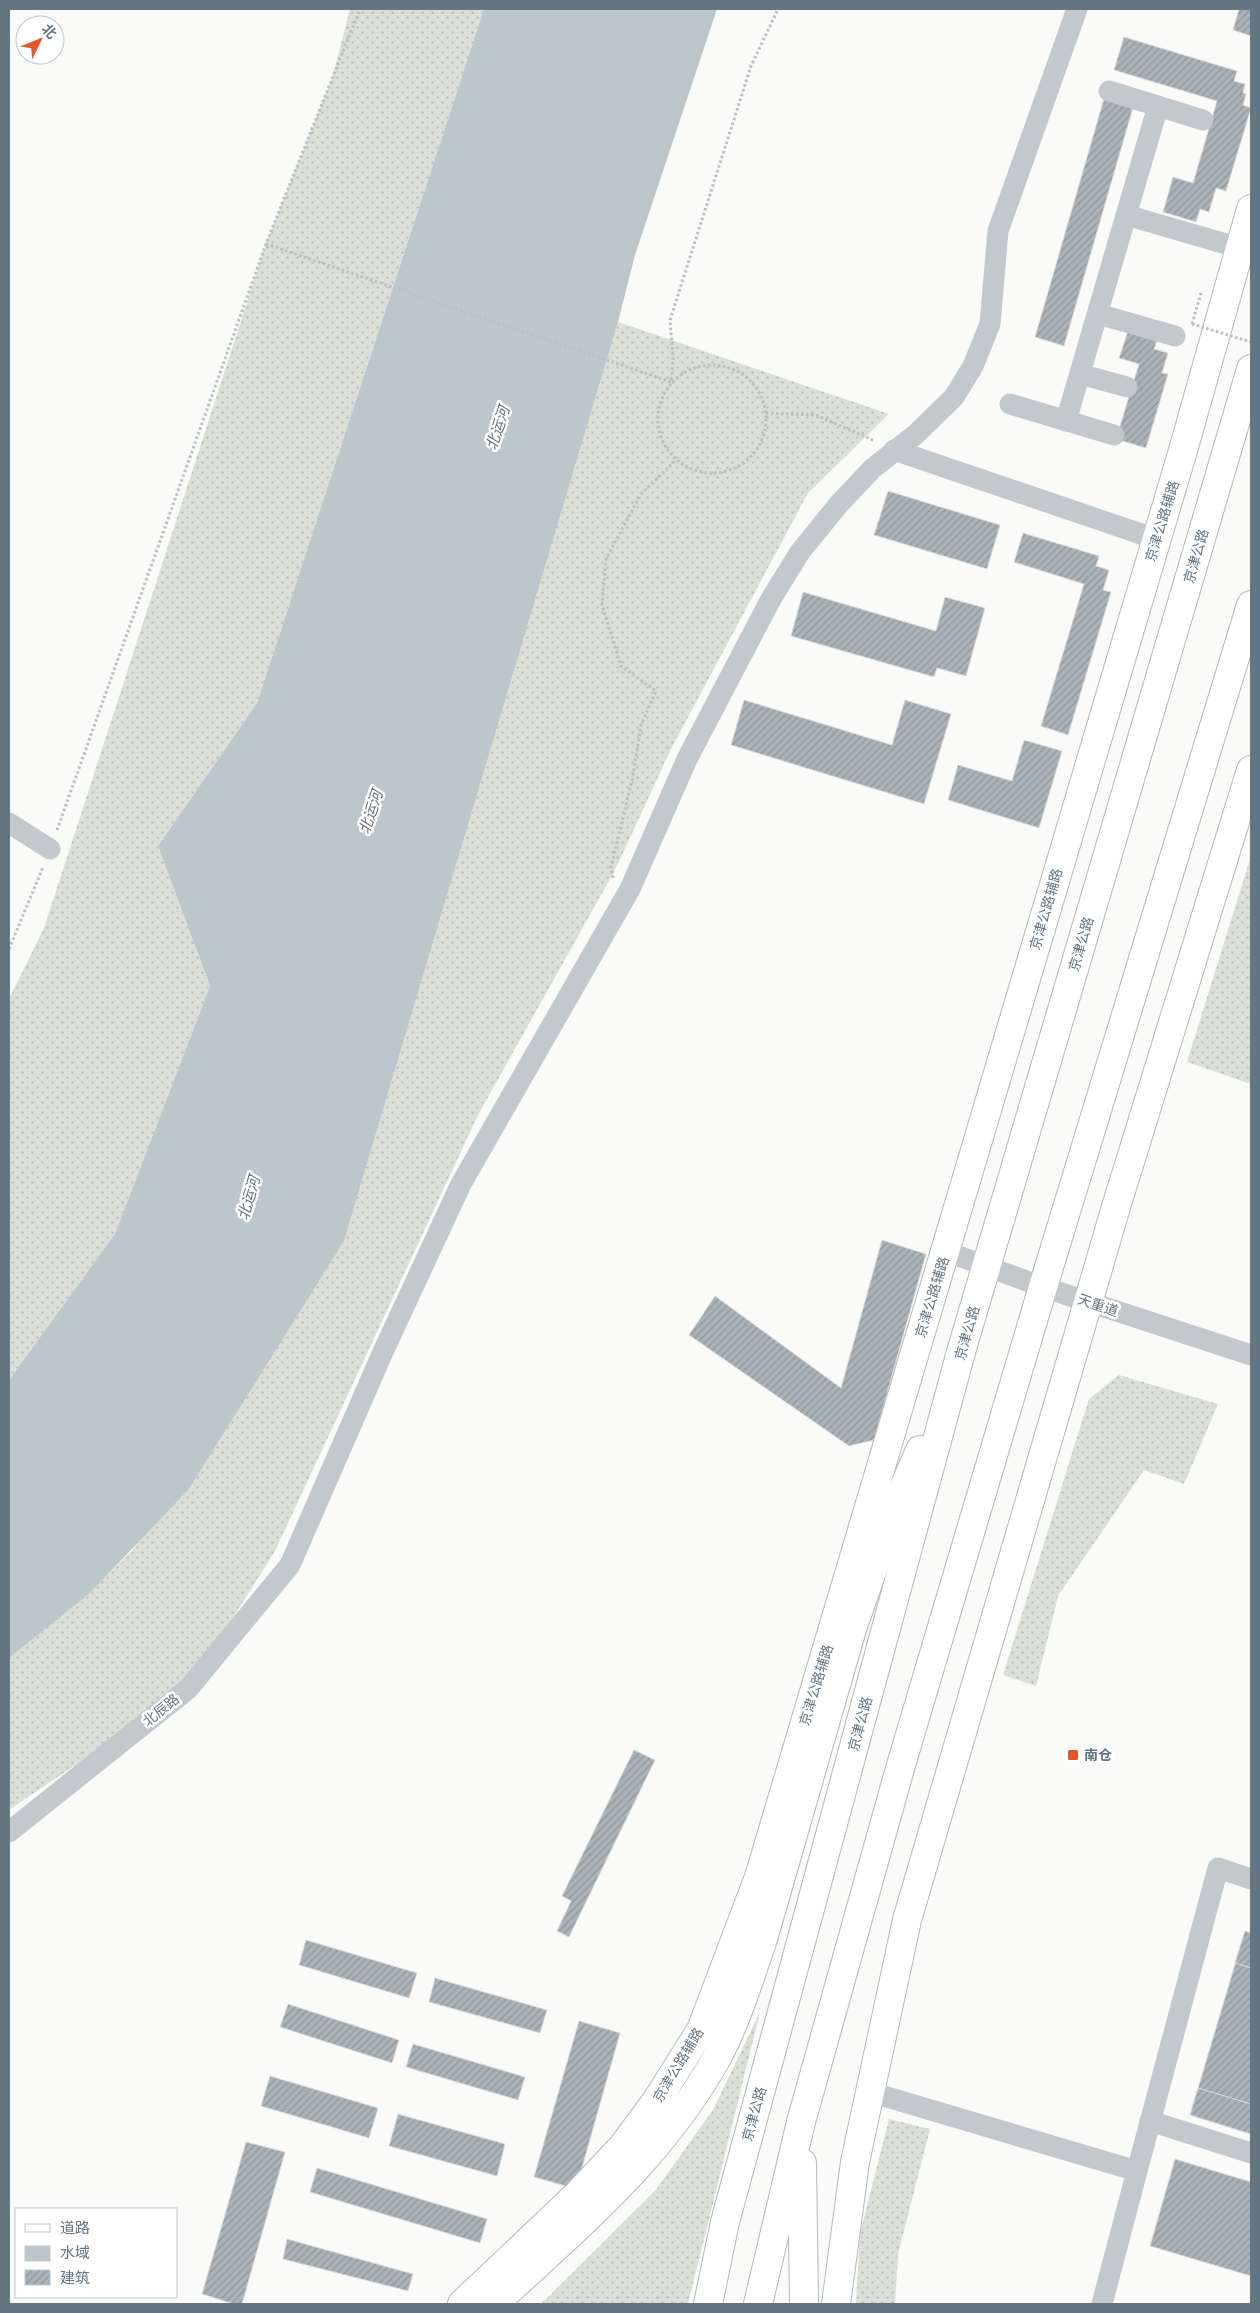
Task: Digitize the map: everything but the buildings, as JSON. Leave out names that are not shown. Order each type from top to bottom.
[{"type":"main road","name":"京津公路辅路","points":[[462,2304],[575,2197],[623,2146],[666,2087],[701,2030],[760,1876],[1156,540],[1251,209]]},
{"type":"main road","name":"京津公路","points":[[708,2304],[725,2222],[961,1352],[1251,369]]},
{"type":"main road","points":[[758,2304],[801,2122],[901,1765],[1043,1287],[1251,605]]},
{"type":"main road","points":[[836,2304],[855,2162],[908,1920],[1088,1301],[1251,770]]},
{"type":"main road","points":[[494,2304],[626,2181],[678,2120],[720,2050],[763,1939],[852,1629],[890,1520],[961,1352]]},
{"type":"main road","points":[[801,2122],[804,2304]]},
{"type":"street","name":"北辰路","points":[[9,1832],[188,1689],[290,1565],[382,1354],[461,1184],[630,889],[687,759],[776,591],[800,552],[839,504],[872,469],[916,434],[954,397],[973,366],[990,324],[998,231],[1076,9]]},
{"type":"street","points":[[1109,91],[1203,120]]},
{"type":"street","points":[[1066,420],[1158,106]]},
{"type":"street","points":[[1126,214],[1240,248]]},
{"type":"street","points":[[1098,314],[1184,330]]},
{"type":"street","points":[[1080,374],[1127,387]]},
{"type":"street","points":[[1010,404],[1114,435]]},
{"type":"street","points":[[894,450],[1156,540]]},
{"type":"street","points":[[9,823],[50,849]]},
{"type":"street","name":"天重道","points":[[945,1251],[1043,1287],[1251,1355]]},
{"type":"street","points":[[1102,2304],[1218,1868],[1251,1879]]},
{"type":"street","points":[[870,2092],[1137,2171]]},
{"type":"street","points":[[1150,2121],[1251,2153]]},
{"type":"path","points":[[9,949],[50,849],[266,244],[360,9]]},
{"type":"path","points":[[671,382],[673,360],[670,320],[751,66],[778,9]]},
{"type":"path","points":[[266,244],[671,382]]},
{"type":"path","points":[[1184,330],[1251,342]]},
{"type":"path","points":[[720,365],[736,371],[751,382],[761,396],[766,413],[765,431],[759,447],[747,461],[732,470],[714,474],[696,472],[676,460],[666,451],[659,434],[657,416],[661,398],[671,382],[685,371],[702,366],[720,365]]},
{"type":"path","points":[[766,413],[816,415],[894,450]]},
{"type":"path","points":[[619,908],[611,868],[633,776],[641,724],[656,691],[621,666],[602,605],[606,559],[642,494],[676,460]]},
{"type":"shaded area","points":[[350,9],[484,9],[257,703],[158,846],[210,986],[115,1234],[9,1380],[9,999],[44,928],[266,244],[332,79]]},
{"type":"shaded area","points":[[618,322],[889,414],[808,493],[672,747],[615,870],[478,1115],[275,1551],[188,1689],[9,1810],[9,1658],[89,1593],[132,1551],[344,1241]]},
{"type":"shaded area","points":[[1251,856],[1251,1084],[1187,1062]]},
{"type":"shaded area","points":[[1119,1375],[1218,1404],[1184,1484],[1144,1470],[1058,1596],[1036,1686],[1003,1675],[1089,1399]]},
{"type":"shaded area","points":[[760,2012],[688,2304],[541,2304],[655,2191],[713,2110]]},
{"type":"shaded area","points":[[889,2119],[930,2129],[898,2254],[895,2304],[856,2304],[860,2233]]},
{"type":"water","name":"北运河","points":[[484,9],[717,9],[635,255],[618,322],[344,1241],[188,1490],[89,1594],[9,1658],[9,1380],[115,1234],[210,986],[158,846],[257,703]]},
{"type":"place","name":"南仓","points":[[1073,1755]]}]
